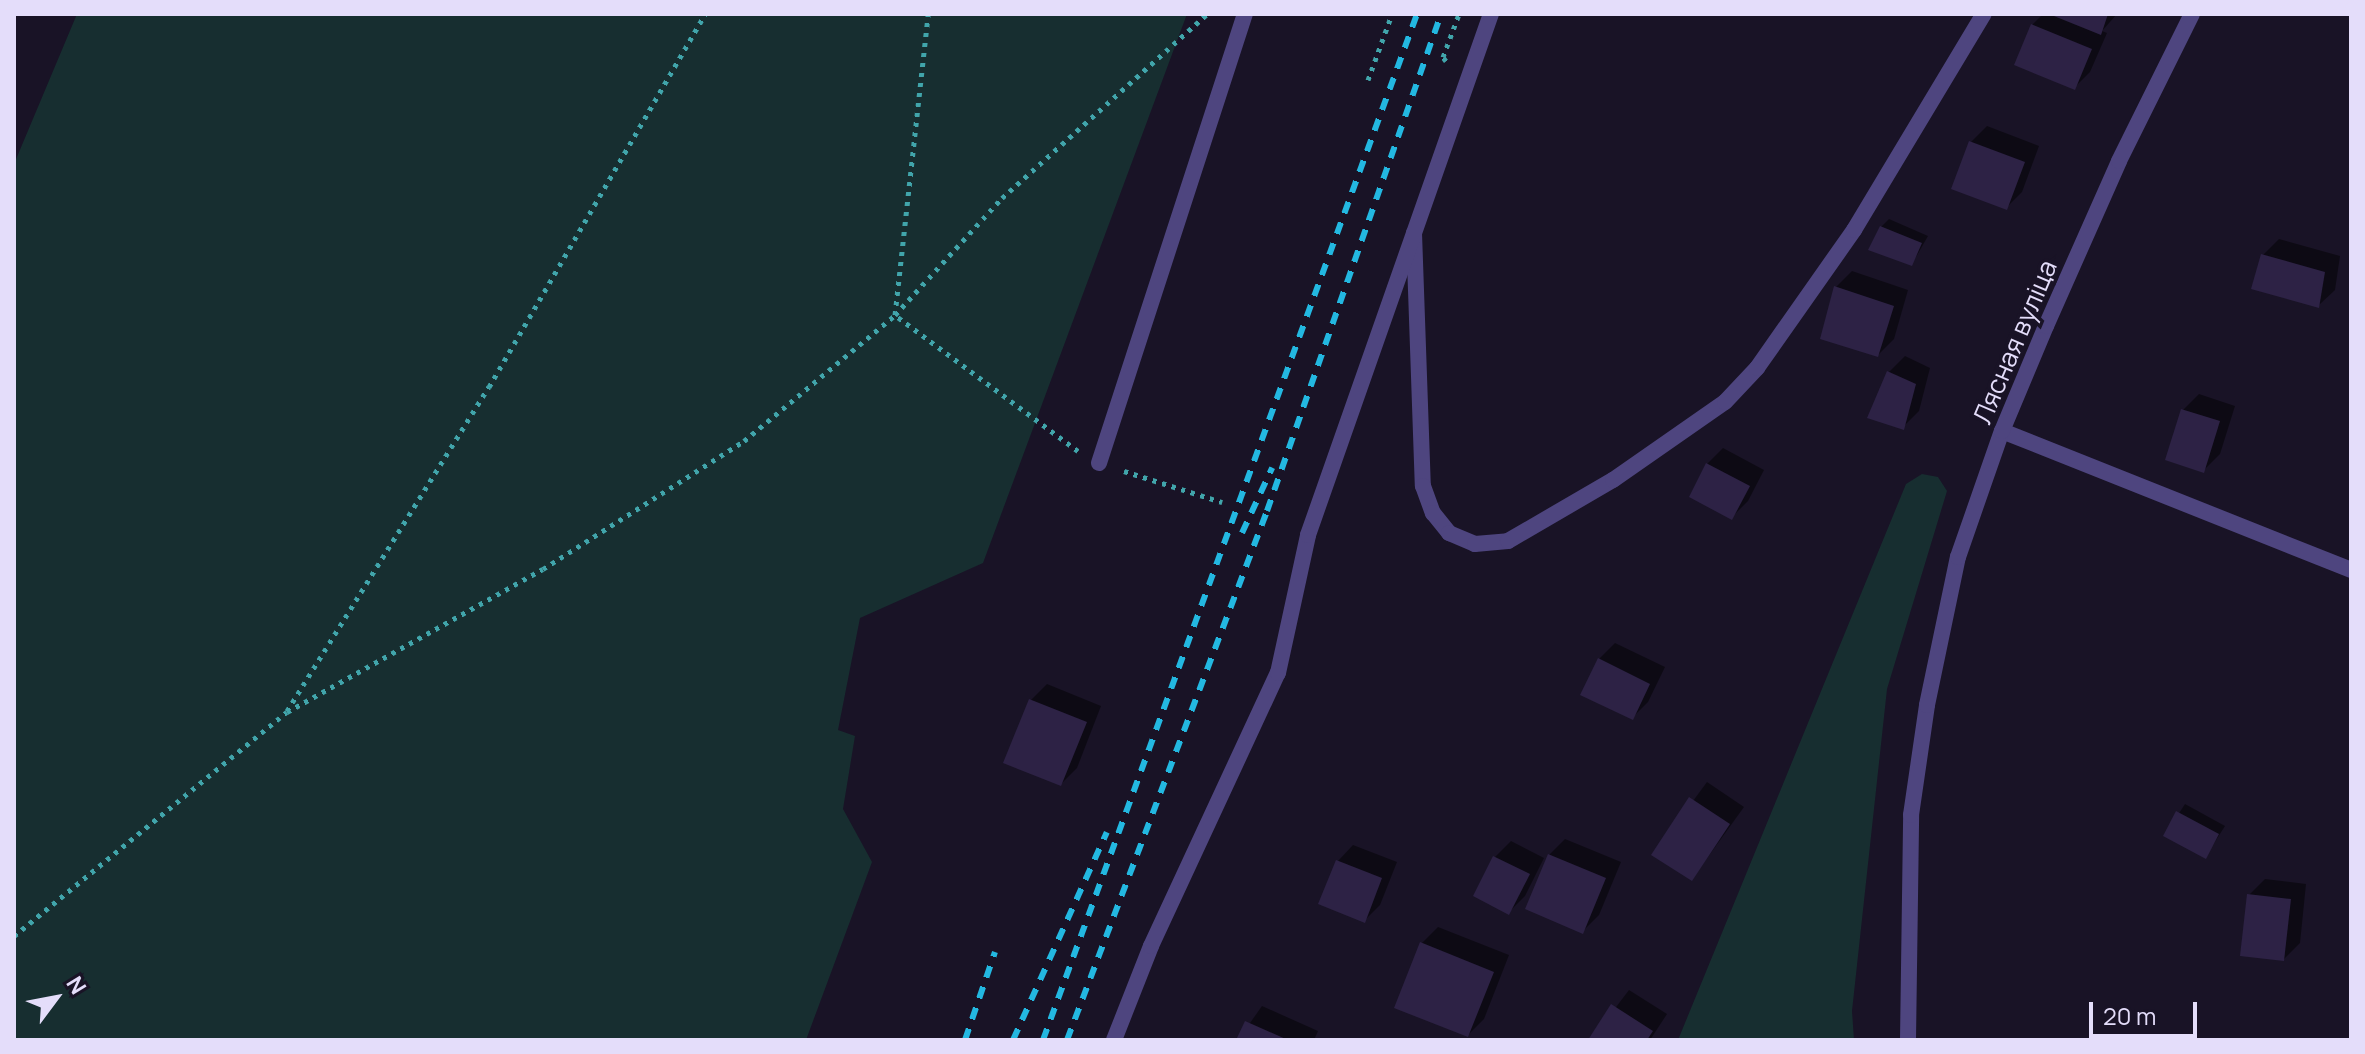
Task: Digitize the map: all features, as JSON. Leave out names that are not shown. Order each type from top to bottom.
[{"type":"street","points":[[1099,463],[1245,14]]},
{"type":"street","points":[[1114,1040],[1140,971],[1278,673],[1308,535],[1491,14]]},
{"type":"street","points":[[1414,230],[1423,486],[1433,513],[1449,533],[1475,544],[1508,541],[1613,480],[1725,402],[1757,368],[1854,230],[1984,14]]},
{"type":"street","name":"Лясная вуліца","points":[[1908,1040],[1911,815],[1927,705],[1958,557],[2002,431],[2119,161],[2192,14]]},
{"type":"street","points":[[2002,431],[2351,570]]},
{"type":"path","points":[[287,712],[489,387],[705,14]]},
{"type":"path","points":[[895,315],[928,14]]},
{"type":"path","points":[[14,936],[287,712],[543,569],[744,441],[895,315],[1002,198],[1207,14]]},
{"type":"path","points":[[1368,80],[1392,14]]},
{"type":"path","points":[[1443,57],[1459,14]]},
{"type":"path","points":[[895,315],[1050,434],[1099,463],[1222,502]]},
{"type":"green space","points":[[77,14],[1187,14],[983,563],[860,618],[838,730],[855,736],[843,809],[872,862],[806,1040],[14,1040],[14,164]]},
{"type":"green space","points":[[1922,474],[1938,477],[1947,491],[1887,689],[1852,1011],[1854,1040],[1678,1040],[1906,484]]},
{"type":"building","points":[[2049,14],[2108,14],[2101,35]]},
{"type":"building","points":[[2031,24],[2092,49],[2075,90],[2014,65]]},
{"type":"building","points":[[1969,141],[2025,162],[2007,210],[1951,189]]},
{"type":"building","points":[[1880,226],[1922,243],[1912,266],[1868,250]]},
{"type":"building","points":[[2261,254],[2325,272],[2319,308],[2251,289]]},
{"type":"building","points":[[1834,286],[1894,306],[1878,357],[1820,339]]},
{"type":"building","points":[[1887,371],[1916,384],[1904,430],[1867,418]]},
{"type":"building","points":[[2181,409],[2220,421],[2204,473],[2165,460]]},
{"type":"building","points":[[1706,463],[1750,486],[1732,520],[1689,497]]},
{"type":"building","points":[[1598,658],[1650,684],[1633,720],[1580,695]]},
{"type":"building","points":[[1029,699],[1087,722],[1061,786],[1003,763]]},
{"type":"building","points":[[1689,797],[1730,824],[1692,881],[1651,855]]},
{"type":"building","points":[[2176,811],[2219,834],[2206,859],[2163,836]]},
{"type":"building","points":[[1548,854],[1606,878],[1583,934],[1525,909]]},
{"type":"building","points":[[1493,856],[1530,874],[1509,915],[1473,896]]},
{"type":"building","points":[[1336,860],[1382,878],[1365,923],[1318,904]]},
{"type":"building","points":[[2247,894],[2291,899],[2284,961],[2240,956]]},
{"type":"building","points":[[1420,942],[1494,972],[1468,1037],[1394,1008]]},
{"type":"building","points":[[1611,1004],[1653,1031],[1647,1040],[1588,1040]]},
{"type":"building","points":[[1245,1021],[1288,1040],[1236,1040]]},
{"type":"railway","points":[[1043,1040],[1417,14]]},
{"type":"railway","points":[[1067,1040],[1267,511],[1441,14]]},
{"type":"railway","points":[[1242,533],[1272,468]]},
{"type":"railway","points":[[1013,1040],[1107,832]]},
{"type":"railway","points":[[965,1040],[995,952]]}]
